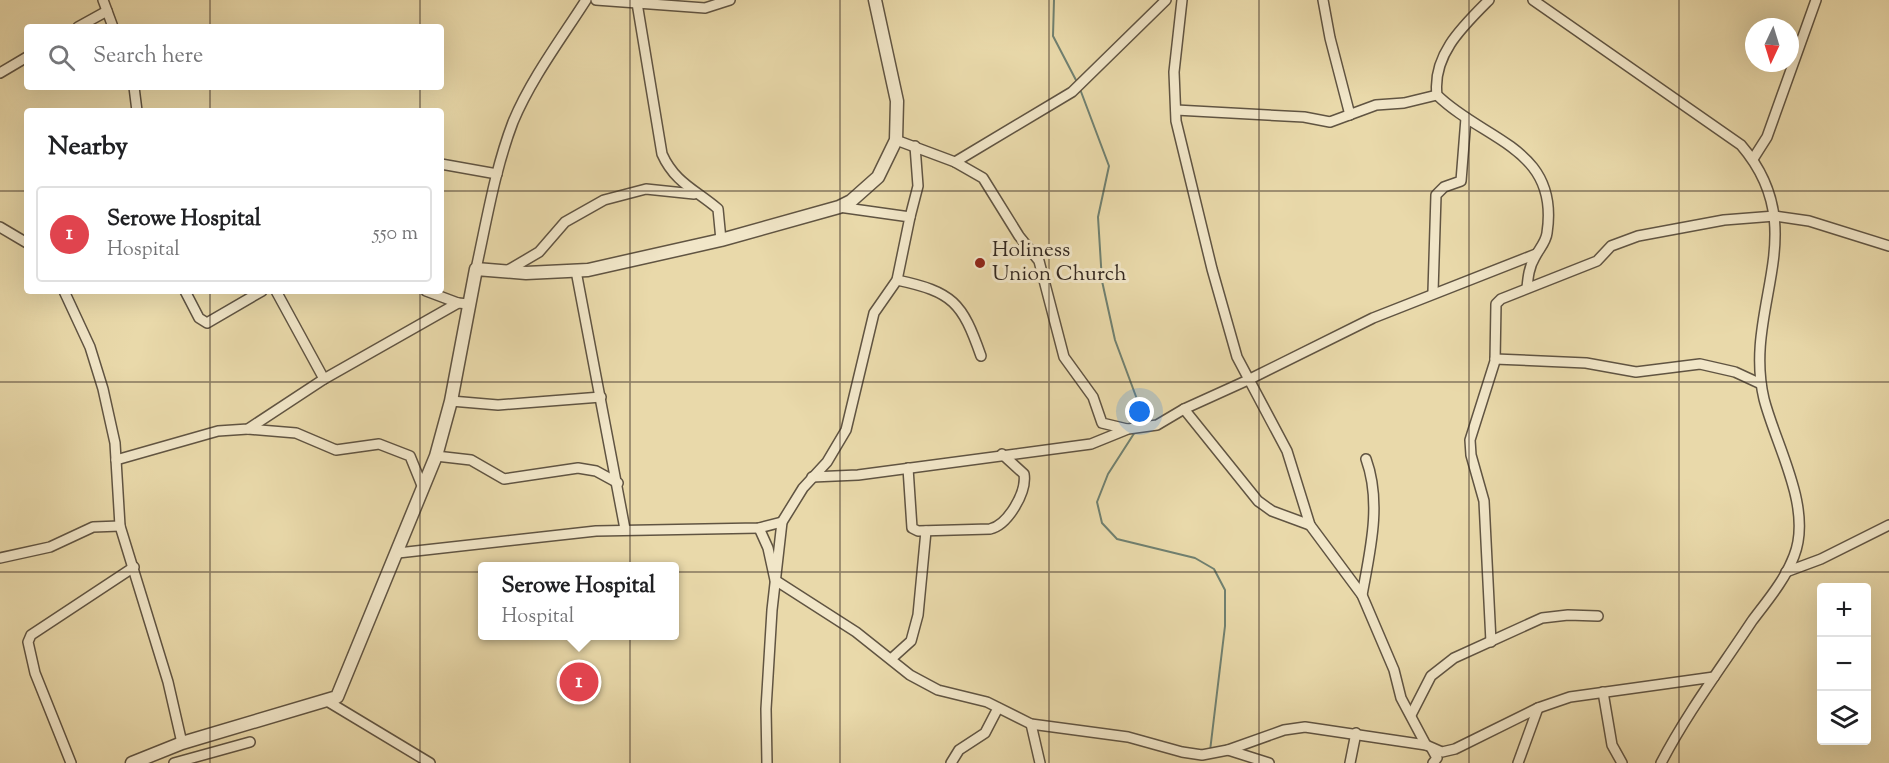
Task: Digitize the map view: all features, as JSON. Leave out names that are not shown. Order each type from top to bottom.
[{"type":"street","points":[[102,0],[112,24]]},
{"type":"street","points":[[132,763],[182,743],[327,701],[339,694],[436,456],[451,401],[464,303],[476,269],[496,174],[514,120],[586,0]]},
{"type":"street","points":[[596,0],[705,8],[730,0]]},
{"type":"street","points":[[476,269],[541,274],[576,271],[721,240],[839,207],[860,194],[878,177],[896,140],[897,101],[875,0]]},
{"type":"street","points":[[955,162],[1072,92],[1166,0]]},
{"type":"street","points":[[1182,0],[1174,72],[1176,110],[1212,269],[1237,357],[1287,451],[1310,525],[1362,595],[1394,670],[1401,698],[1434,756]]},
{"type":"street","points":[[1323,0],[1330,38],[1350,115]]},
{"type":"street","points":[[1489,0],[1446,50],[1438,66],[1435,80],[1437,95],[1466,118],[1498,136],[1539,172],[1544,180],[1548,230],[1545,241],[1530,268],[1527,288]]},
{"type":"street","points":[[1753,159],[1767,137],[1816,0]]},
{"type":"street","points":[[1538,1],[1728,134],[1753,159],[1764,177],[1775,216],[1774,259],[1760,351],[1761,384],[1800,520],[1799,537],[1786,572],[1714,678],[1661,763]]},
{"type":"street","points":[[637,3],[662,154],[669,166],[694,194]]},
{"type":"street","points":[[83,24],[107,11]]},
{"type":"street","points":[[0,73],[24,59]]},
{"type":"street","points":[[135,90],[139,108]]},
{"type":"street","points":[[1176,110],[1304,117],[1330,122],[1376,105],[1404,103],[1437,95]]},
{"type":"street","points":[[1433,292],[1436,195],[1438,190],[1462,179],[1466,118]]},
{"type":"street","points":[[896,140],[955,162],[975,172],[989,185],[1019,236],[1039,261],[1064,357],[1093,397],[1102,423],[1128,429]]},
{"type":"street","points":[[767,763],[766,709],[775,580],[782,522],[812,477],[826,462],[846,430],[873,313],[897,280],[918,186],[915,146]]},
{"type":"street","points":[[444,165],[496,174]]},
{"type":"street","points":[[505,272],[539,252],[565,222],[604,200],[646,189],[694,194],[710,202],[720,212],[721,240]]},
{"type":"street","points":[[839,207],[910,217]]},
{"type":"street","points":[[1491,642],[1484,501],[1471,454],[1470,440],[1495,359],[1496,304],[1527,288],[1597,261],[1611,246],[1638,236],[1724,220],[1775,216],[1839,228],[1889,246]]},
{"type":"street","points":[[0,227],[24,241]]},
{"type":"street","points":[[812,477],[858,475],[1002,454],[1091,444],[1128,429],[1157,425],[1184,409],[1248,380],[1361,323],[1433,292],[1536,254]]},
{"type":"street","points":[[576,271],[625,529]]},
{"type":"street","points":[[897,280],[928,286],[961,309],[971,327],[981,356]]},
{"type":"street","points":[[65,294],[90,347],[104,389],[116,460],[120,526],[134,567],[182,743]]},
{"type":"street","points":[[187,294],[199,318],[205,323],[211,322],[257,294]]},
{"type":"street","points":[[278,294],[324,379]]},
{"type":"street","points":[[436,294],[464,303]]},
{"type":"street","points":[[248,429],[324,379],[464,303]]},
{"type":"street","points":[[1495,359],[1586,363],[1636,372],[1700,364],[1726,369],[1761,384]]},
{"type":"street","points":[[451,401],[498,405],[601,397]]},
{"type":"street","points":[[1184,409],[1258,501],[1272,511],[1310,525]]},
{"type":"street","points":[[116,460],[218,431],[248,429],[296,433],[336,450],[386,446],[410,456],[423,488]]},
{"type":"street","points":[[908,468],[911,527],[915,531],[990,529],[998,526],[1016,504],[1025,480],[1024,474],[1002,454]]},
{"type":"street","points":[[436,456],[480,463],[504,479],[578,468],[596,471],[618,483]]},
{"type":"street","points":[[1362,595],[1374,519],[1373,490],[1366,459]]},
{"type":"street","points":[[398,553],[469,543],[625,529],[759,528],[782,522]]},
{"type":"street","points":[[1786,572],[1821,559],[1889,525]]},
{"type":"street","points":[[0,558],[50,548],[93,527],[120,526]]},
{"type":"street","points":[[759,528],[768,548],[775,580],[891,659],[910,675],[938,690],[987,702],[1031,724],[1128,737],[1182,752],[1202,755],[1228,750],[1284,730],[1305,727],[1356,733],[1434,756],[1455,749],[1538,708],[1570,697],[1714,678]]},
{"type":"street","points":[[891,659],[911,641],[918,615],[926,531]]},
{"type":"street","points":[[71,763],[35,673],[28,642],[31,635],[134,567]]},
{"type":"street","points":[[1411,715],[1431,676],[1454,658],[1548,617],[1598,616]]},
{"type":"street","points":[[1603,692],[1612,745],[1622,763]]},
{"type":"street","points":[[327,701],[430,763]]},
{"type":"street","points":[[951,763],[959,750],[985,733],[998,708]]},
{"type":"street","points":[[1518,763],[1538,708]]},
{"type":"street","points":[[1031,724],[1040,763]]},
{"type":"street","points":[[1350,763],[1356,733]]},
{"type":"street","points":[[174,763],[250,742]]},
{"type":"street","points":[[1228,750],[1269,763]]},
{"type":"waterway","points":[[1054,0],[1053,36],[1078,84]]},
{"type":"waterway","points":[[1080,89],[1109,166],[1098,217],[1102,281],[1115,340],[1141,410],[1138,425]]},
{"type":"waterway","points":[[1135,432],[1108,474],[1097,502],[1102,523],[1117,539],[1195,558],[1214,569],[1225,590],[1225,626],[1210,751]]},
{"type":"place","name":"Holiness Union Church","points":[[980,263]]},
{"type":"place","name":"Serowe Hospital","points":[[579,682]]}]
